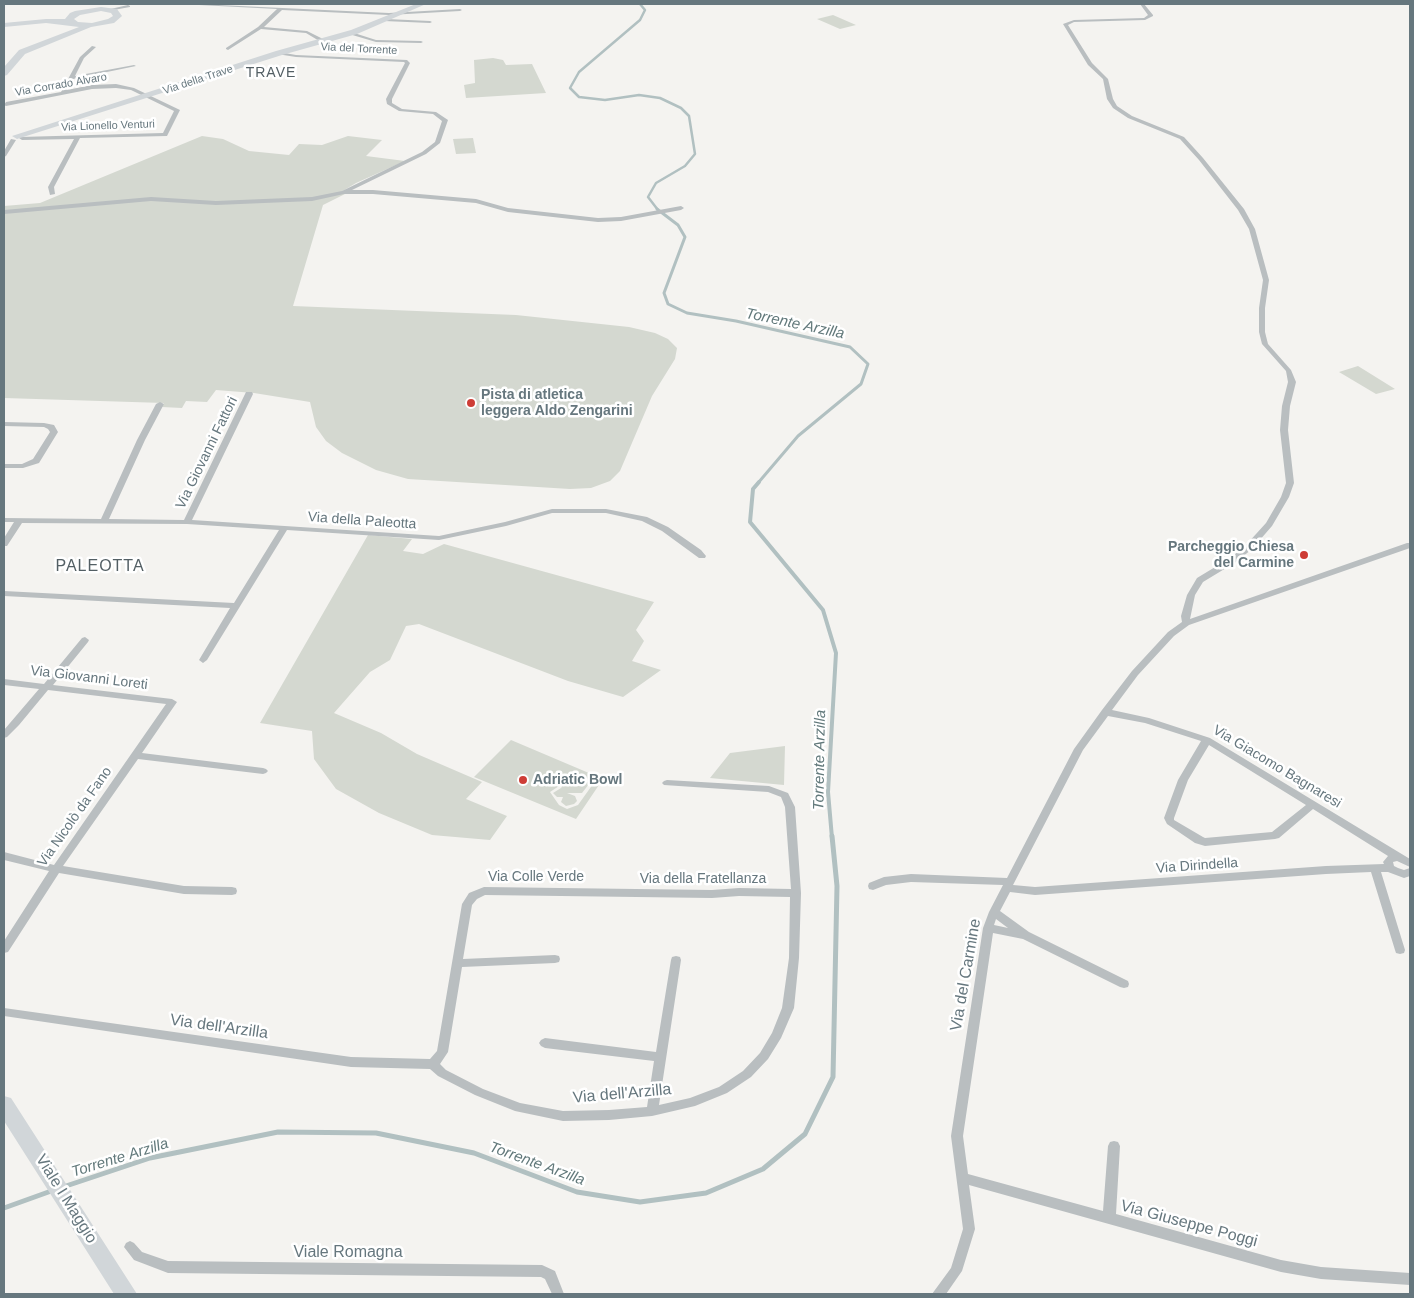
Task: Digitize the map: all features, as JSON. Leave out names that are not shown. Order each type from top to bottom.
[{"type":"main road","name":"Via della Trave","points":[[15,138],[279,53],[351,33],[422,4]]},
{"type":"main road","points":[[4,25],[46,22],[73,24],[92,25],[115,19],[117,14],[108,10],[93,10],[73,24],[22,52],[4,73]]},
{"type":"main road","name":"Viale I Maggio","points":[[4,1104],[126,1294]]},
{"type":"street","points":[[199,4],[403,13],[460,10]]},
{"type":"street","points":[[301,10],[309,4]]},
{"type":"street","points":[[1142,4],[1151,15],[1145,19],[1074,21],[1065,24],[1090,64],[1105,79],[1110,99],[1115,108],[1130,117],[1182,138],[1242,209],[1252,229],[1265,272],[1266,288],[1262,332],[1265,344],[1289,371],[1292,382],[1286,406],[1284,430],[1290,483],[1285,497],[1269,524],[1249,547],[1200,580],[1191,595],[1185,616],[1186,623]]},
{"type":"street","points":[[108,10],[130,5]]},
{"type":"street","points":[[117,14],[130,5]]},
{"type":"street","points":[[228,49],[260,28],[280,9]]},
{"type":"street","points":[[386,20],[430,22]]},
{"type":"street","points":[[260,28],[308,32],[323,41]]},
{"type":"street","points":[[351,33],[376,41],[421,42]]},
{"type":"street","points":[[63,93],[82,57],[94,48]]},
{"type":"street","name":"Via del Torrente","points":[[297,48],[314,57]]},
{"type":"street","name":"Via del Torrente","points":[[279,53],[314,57],[405,61],[408,63],[389,99],[390,104],[401,110],[434,114],[445,120],[437,144],[424,153],[344,192]]},
{"type":"street","points":[[71,78],[134,66]]},
{"type":"street","name":"Via Corrado Alvaro","points":[[6,104],[92,87],[116,86],[132,89],[148,96]]},
{"type":"street","name":"Via Lionello Venturi","points":[[15,138],[165,135],[177,110],[148,96]]},
{"type":"street","points":[[52,194],[51,187],[78,137]]},
{"type":"street","points":[[4,155],[15,138]]},
{"type":"street","points":[[4,212],[151,199],[216,203],[296,200],[325,197],[344,192],[373,192],[476,201],[508,210],[598,220],[680,208]]},
{"type":"street","name":"Via Giovanni Fattori","points":[[187,522],[249,394]]},
{"type":"street","points":[[104,521],[141,440],[160,404]]},
{"type":"street","points":[[4,424],[44,425],[51,427],[54,432],[36,461],[23,466],[4,466]]},
{"type":"street","name":"Via della Paleotta","points":[[4,520],[187,522],[439,538],[497,526],[552,511],[606,511],[644,519],[666,529],[702,556]]},
{"type":"street","points":[[4,544],[19,521]]},
{"type":"street","points":[[203,660],[284,528]]},
{"type":"street","name":"Via del Carmine","points":[[938,1294],[956,1271],[969,1229],[964,1178],[957,1136],[988,928],[994,912],[1079,749],[1135,673],[1171,634],[1186,623],[1410,545]]},
{"type":"street","points":[[4,594],[236,606]]},
{"type":"street","points":[[4,735],[85,640]]},
{"type":"street","name":"Via Giovanni Loreti","points":[[4,682],[172,702]]},
{"type":"street","name":"Via Nicolò da Fano","points":[[4,949],[56,869],[172,702]]},
{"type":"street","name":"Via Giacomo Bagnaresi","points":[[1105,712],[1146,720],[1208,740],[1398,857]]},
{"type":"street","points":[[1208,740],[1183,780],[1169,818],[1170,822],[1199,840],[1205,842],[1275,836],[1313,804]]},
{"type":"street","points":[[135,754],[263,771]]},
{"type":"street","name":"Via dell'Arzilla","points":[[4,1012],[351,1062],[433,1064],[442,1072],[479,1092],[520,1108],[563,1116],[609,1115],[652,1111],[691,1103],[723,1090],[747,1074],[764,1056],[778,1035],[788,1008],[794,958],[796,893],[790,807],[785,795],[769,789],[667,783]]},
{"type":"street","points":[[4,856],[56,869],[184,890],[232,891]]},
{"type":"street","points":[[1390,868],[1388,865],[1390,859],[1398,857],[1410,863]]},
{"type":"street","name":"Via Dirindella","points":[[1009,885],[1036,891],[1326,870],[1390,868],[1399,873],[1410,872]]},
{"type":"street","points":[[1375,869],[1400,950]]},
{"type":"street","points":[[873,886],[884,881],[911,878],[1009,885]]},
{"type":"street","name":"Via Colle Verde","points":[[433,1064],[442,1052],[466,904],[473,896],[484,891],[610,892]]},
{"type":"street","name":"Via della Fratellanza","points":[[610,892],[796,893]]},
{"type":"street","points":[[994,912],[1025,935],[1124,984]]},
{"type":"street","points":[[988,928],[1025,935]]},
{"type":"street","points":[[456,963],[555,960]]},
{"type":"street","points":[[652,1111],[676,960]]},
{"type":"street","points":[[545,1043],[661,1057]]},
{"type":"street","points":[[1108,1220],[1114,1146]]},
{"type":"street","name":"Via Giuseppe Poggi","points":[[964,1178],[1108,1220],[1281,1266],[1321,1273],[1410,1279]]},
{"type":"street","name":"Viale Romagna","points":[[130,1247],[138,1256],[168,1267],[542,1270],[550,1275],[558,1294]]},
{"type":"shaded area","points":[[833,15],[856,25],[840,29],[817,19]]},
{"type":"shaded area","points":[[493,58],[503,60],[506,65],[532,64],[546,93],[466,98],[464,85],[475,83],[474,60]]},
{"type":"shaded area","points":[[202,136],[223,139],[249,151],[289,155],[299,144],[322,145],[348,136],[382,140],[366,156],[405,161],[356,183],[341,192],[345,194],[323,205],[293,306],[516,315],[629,327],[655,333],[668,339],[677,348],[675,359],[652,396],[620,471],[610,481],[591,488],[570,489],[408,479],[376,470],[342,453],[326,441],[316,427],[310,402],[254,393],[216,390],[207,402],[186,401],[182,408],[162,407],[164,403],[4,398],[4,206],[40,203]]},
{"type":"shaded area","points":[[473,138],[476,153],[456,154],[453,139]]},
{"type":"shaded area","points":[[1358,366],[1395,389],[1376,394],[1339,372]]},
{"type":"shaded area","points":[[368,535],[412,539],[403,551],[423,554],[444,544],[654,602],[636,630],[644,641],[632,661],[661,670],[623,697],[568,681],[419,624],[406,626],[390,660],[370,672],[334,713],[381,733],[417,754],[482,782],[466,799],[507,816],[490,840],[432,835],[379,813],[336,789],[314,759],[312,731],[260,723]]},
{"type":"shaded area","name":"Adriatic Bowl","points":[[511,740],[603,779],[576,819],[474,777]],"holes":[[[571,774],[589,779],[593,784],[578,805],[567,809],[559,805],[550,792]]]},
{"type":"shaded area","points":[[785,746],[784,785],[710,778],[730,753]]},
{"type":"shaded area","name":"Adriatic Bowl","points":[[571,776],[586,780],[589,784],[582,793],[567,793],[575,796],[577,801],[566,806],[561,802],[563,797],[557,797],[553,793],[561,788]]},
{"type":"waterway","name":"Torrente Arzilla","points":[[640,4],[645,10],[640,20],[579,72],[570,88],[579,97],[605,100],[639,95],[660,98],[681,108],[689,116],[695,154],[685,166],[656,183],[648,197],[658,209]]},
{"type":"waterway","name":"Torrente Arzilla","points":[[658,209],[678,225],[685,237],[664,293],[668,304],[687,313],[736,321],[850,347],[868,364],[861,384],[798,436],[758,483]]},
{"type":"waterway","name":"Torrente Arzilla","points":[[759,482],[753,489],[750,522],[823,610],[836,653],[828,792],[832,838]]},
{"type":"waterway","name":"Torrente Arzilla","points":[[63,1187],[150,1158],[278,1132],[376,1133],[474,1153],[577,1192],[640,1202],[706,1193],[763,1169],[805,1134],[833,1077],[837,886],[832,836]]},
{"type":"waterway","name":"Torrente Arzilla","points":[[4,1208],[54,1190]]},
{"type":"place","name":"Pista di atletica leggera Aldo Zengarini","points":[[471,403]]},
{"type":"place","name":"Parcheggio Chiesa del Carmine","points":[[1304,555]]},
{"type":"place","name":"Adriatic Bowl","points":[[523,780]]},
{"type":"district","name":"TRAVE","points":[[271,73]]},
{"type":"district","name":"PALEOTTA","points":[[100,567]]}]
